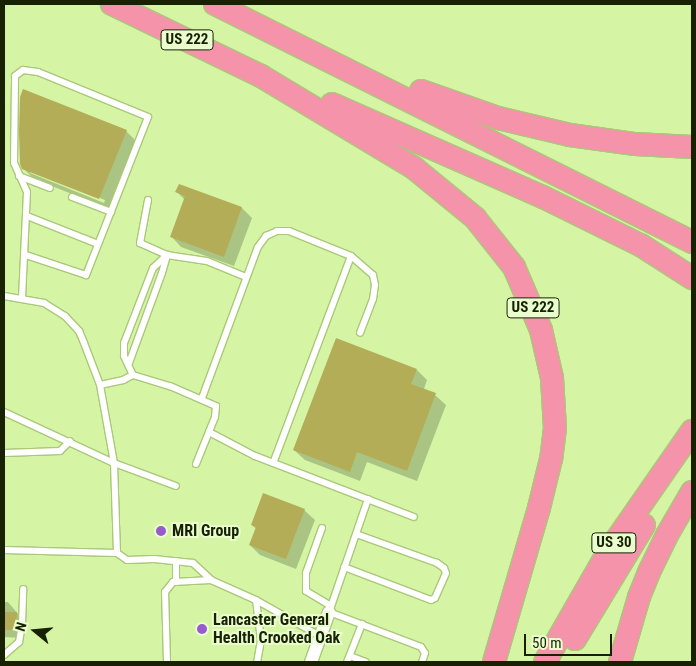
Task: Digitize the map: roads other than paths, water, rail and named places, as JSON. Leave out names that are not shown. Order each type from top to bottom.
[{"type":"highway","name":"US 222","points":[[112,4],[261,76],[372,141],[434,182],[475,218],[514,267],[530,300],[541,330],[552,378],[555,428],[551,459],[539,508],[494,662]]},
{"type":"highway","name":"US 222","points":[[215,4],[692,242]]},
{"type":"highway","points":[[229,4],[392,79],[447,101],[498,118],[570,135],[635,144],[692,147]]},
{"type":"highway","points":[[261,76],[312,95],[543,196],[642,246],[692,278]]},
{"type":"highway","name":"US 30","points":[[545,662],[610,549],[692,431]]},
{"type":"highway","name":"US 30","points":[[563,662],[634,541],[692,455]]},
{"type":"highway","points":[[620,662],[634,610],[650,570],[667,535],[692,492]]},
{"type":"street","points":[[311,662],[330,609]]},
{"type":"lane","points":[[22,298],[26,255],[27,192],[14,163],[15,76],[23,70],[38,72],[148,117],[86,275],[26,255]]},
{"type":"lane","points":[[19,176],[50,188]]},
{"type":"lane","points":[[72,197],[111,212]]},
{"type":"lane","points":[[148,200],[139,241],[167,254],[207,261],[246,277]]},
{"type":"lane","points":[[26,216],[98,244]]},
{"type":"lane","points":[[202,398],[258,247],[266,236],[277,231],[289,231],[351,256],[373,275],[375,285],[373,299],[360,333]]},
{"type":"lane","points":[[133,375],[129,363],[124,356],[127,332],[153,268],[167,254]]},
{"type":"lane","points":[[129,363],[162,274],[167,254]]},
{"type":"lane","points":[[272,463],[351,256]]},
{"type":"lane","points":[[4,296],[44,303],[65,316],[79,331],[100,385],[114,463],[118,553]]},
{"type":"lane","points":[[100,385],[123,380],[133,375],[202,398],[216,406],[215,417],[196,464]]},
{"type":"lane","points":[[4,412],[70,440],[114,463],[176,486]]},
{"type":"lane","points":[[209,432],[272,463],[414,517]]},
{"type":"lane","points":[[4,453],[60,451],[70,440]]},
{"type":"lane","points":[[330,609],[368,499]]},
{"type":"lane","points":[[322,528],[306,573],[306,591],[330,609],[362,624],[421,647],[425,653],[422,662]]},
{"type":"lane","points":[[344,567],[431,600],[435,598],[446,573],[444,568],[437,563],[356,534]]},
{"type":"lane","points":[[4,550],[118,553],[127,560],[193,563],[211,580],[256,600],[320,636]]},
{"type":"lane","points":[[176,561],[176,582]]},
{"type":"lane","points":[[167,662],[166,592],[173,582],[211,580]]},
{"type":"lane","points":[[4,655],[19,642],[22,625],[23,589]]},
{"type":"lane","points":[[256,600],[261,640],[257,662]]},
{"type":"lane","points":[[362,624],[348,659],[366,662]]},
{"type":"place","name":"MRI Group","points":[[161,531]]},
{"type":"place","name":"Lancaster General Health Crooked Oak","points":[[202,629]]}]
